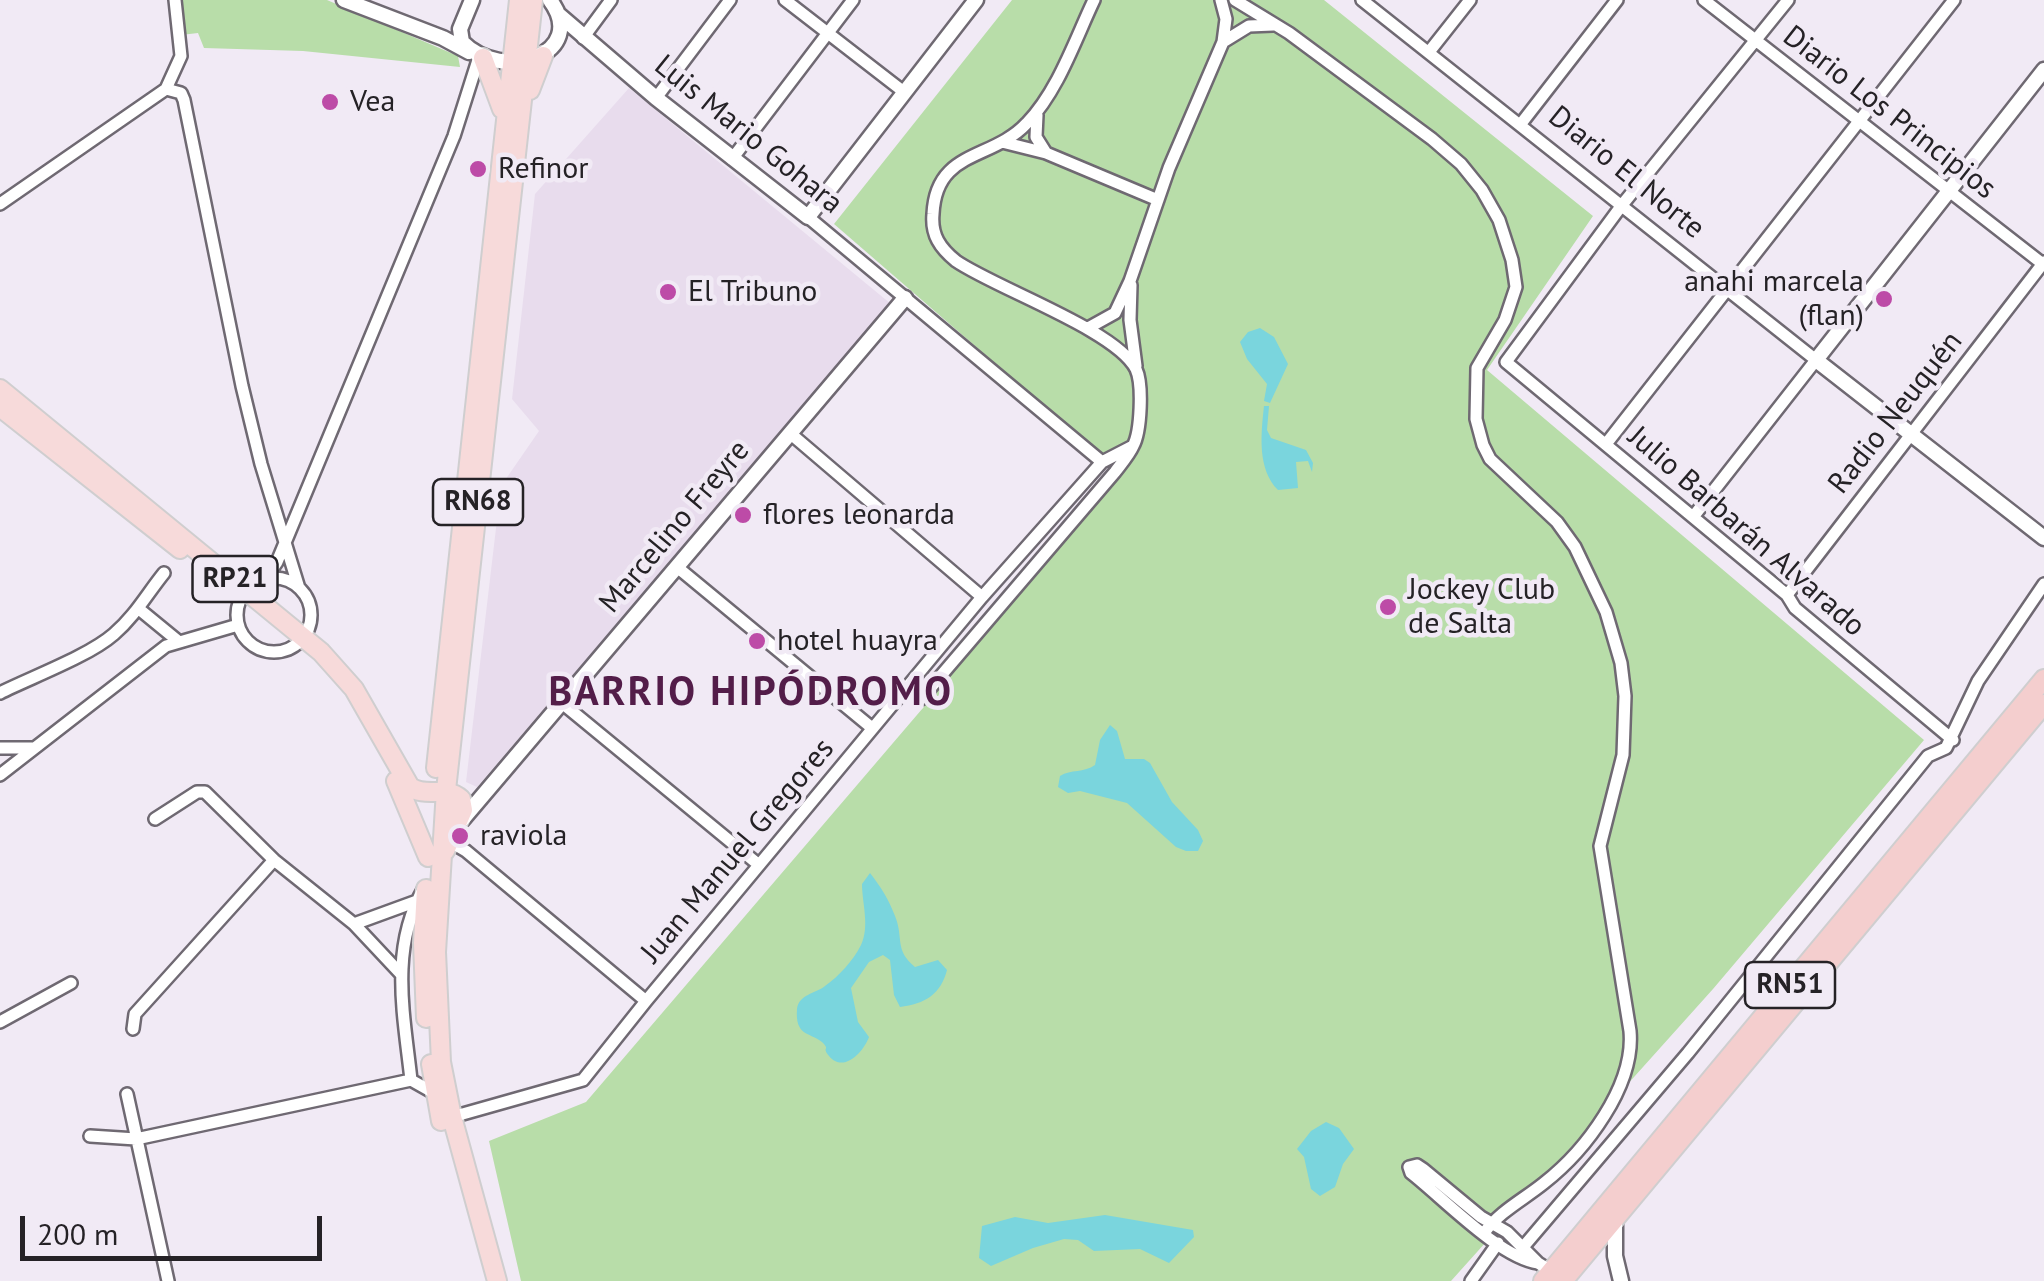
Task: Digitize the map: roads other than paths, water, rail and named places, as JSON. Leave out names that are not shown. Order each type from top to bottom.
[{"type":"highway","points":[[2042,696],[2044,670]]},
{"type":"highway","name":"RN51","points":[[1549,1274],[1616,1216],[2042,696]]},
{"type":"highway","name":"RN51","points":[[1549,1274],[2042,696]]},
{"type":"main road","name":"RN68","points":[[445,791],[504,118],[532,58],[520,0]]},
{"type":"main road","name":"RN68","points":[[497,1281],[441,1062],[434,861],[445,791],[516,138],[532,58],[533,0]]},
{"type":"main road","points":[[478,57],[504,118]]},
{"type":"main road","name":"RP21","points":[[0,390],[301,640],[354,690],[410,787],[415,791],[445,791]]},
{"type":"main road","name":"RP21","points":[[0,407],[245,593]]},
{"type":"main road","name":"RP21","points":[[301,640],[348,696],[401,790],[434,861]]},
{"type":"main road","points":[[418,828],[419,802],[445,791],[463,804],[453,833],[434,861]]},
{"type":"main road","name":"RN68","points":[[434,861],[426,884],[424,991],[434,1093],[485,1281]]},
{"type":"street","points":[[0,204],[166,90],[181,56],[176,0]]},
{"type":"street","points":[[344,0],[377,6],[478,57],[532,58],[583,38],[611,0]]},
{"type":"street","points":[[472,0],[460,29],[462,42],[478,57]]},
{"type":"street","points":[[656,98],[730,0]]},
{"type":"street","points":[[785,0],[904,92]]},
{"type":"street","points":[[732,159],[854,0]]},
{"type":"street","points":[[808,216],[976,0]]},
{"type":"street","points":[[1094,0],[1037,111],[1026,124],[1002,142],[958,163],[939,181],[933,201],[935,236],[945,252],[965,267],[1088,328],[1137,370]]},
{"type":"street","points":[[1088,328],[1115,313],[1132,276],[1158,200],[1223,42],[1226,19],[1221,0]]},
{"type":"street","points":[[1234,0],[1290,33],[1454,157],[1493,208],[1512,260],[1516,286],[1505,320],[1477,368],[1480,436],[1498,467],[1557,522],[1574,547],[1606,612],[1624,682],[1623,755],[1600,846],[1630,1031],[1628,1060],[1597,1128],[1548,1180],[1492,1222],[1484,1233]]},
{"type":"street","name":"Diario El Norte","points":[[1362,0],[2044,538]]},
{"type":"street","points":[[1428,52],[1470,0]]},
{"type":"street","points":[[1520,124],[1617,0]]},
{"type":"street","name":"Diario Los Principios","points":[[1704,0],[2044,264]]},
{"type":"street","points":[[1622,205],[1788,0]]},
{"type":"street","points":[[1606,444],[1954,0]]},
{"type":"street","points":[[532,58],[556,35],[554,3]]},
{"type":"street","name":"Luis Mario Gohara","points":[[554,3],[583,38],[808,216],[1102,462]]},
{"type":"street","points":[[1223,42],[1249,26],[1274,25]]},
{"type":"street","points":[[443,38],[460,29]]},
{"type":"street","points":[[166,90],[175,90],[184,100],[261,464],[286,540],[300,588],[310,606],[311,617],[301,640],[288,649],[264,650],[252,645],[238,625],[245,593],[265,579],[286,540],[450,146],[478,57]]},
{"type":"street","points":[[1693,517],[2044,70]]},
{"type":"street","points":[[1037,111],[1036,137],[1046,152]]},
{"type":"street","points":[[1002,142],[1046,152],[1158,200]]},
{"type":"street","name":"Julio Barbarán Alvarado","points":[[1622,205],[1506,362],[1787,595],[1795,608],[1952,740]]},
{"type":"street","name":"Radio Neuquén","points":[[1787,595],[2044,264]]},
{"type":"street","points":[[921,699],[1134,446],[1138,428],[1137,370],[1130,320],[1132,276]]},
{"type":"street","name":"Marcelino Freyre","points":[[453,833],[905,298]]},
{"type":"street","points":[[791,434],[982,597]]},
{"type":"street","points":[[1102,462],[1134,446]]},
{"type":"street","name":"Juan Manuel Gregores","points":[[452,1117],[584,1080],[872,728],[1102,462]]},
{"type":"street","points":[[677,567],[872,728]]},
{"type":"street","points":[[0,693],[105,642],[139,610],[164,573]]},
{"type":"street","points":[[265,579],[289,581],[300,588]]},
{"type":"street","points":[[1524,1246],[1688,1053],[1928,756],[1946,748],[1978,681],[2044,584]]},
{"type":"street","points":[[139,610],[178,641]]},
{"type":"street","points":[[0,775],[178,641],[238,625]]},
{"type":"street","points":[[562,703],[758,865]]},
{"type":"street","points":[[0,748],[34,748]]},
{"type":"street","points":[[445,791],[468,796],[486,792]]},
{"type":"street","points":[[155,819],[197,792],[205,792],[274,860],[354,924],[400,973]]},
{"type":"street","points":[[453,833],[466,851],[646,1002]]},
{"type":"street","points":[[133,1029],[135,1014],[274,860]]},
{"type":"street","points":[[410,1080],[400,958],[416,901],[426,884]]},
{"type":"street","points":[[354,924],[416,901]]},
{"type":"street","points":[[0,1022],[71,983]]},
{"type":"street","points":[[90,1136],[136,1139],[410,1080],[434,1093]]},
{"type":"street","points":[[127,1094],[168,1281]]},
{"type":"street","points":[[1417,1164],[1481,1217],[1507,1232],[1549,1274],[1496,1246],[1411,1172],[1410,1167],[1417,1164]]},
{"type":"street","points":[[1616,1216],[1615,1256],[1621,1281]]},
{"type":"street","points":[[1471,1281],[1507,1232]]},
{"type":"water","points":[[1260,328],[1274,337],[1288,364],[1270,403],[1264,401],[1267,384],[1247,359],[1240,342],[1248,332]]},
{"type":"water","points":[[1264,406],[1269,406],[1267,430],[1271,438],[1306,450],[1313,463],[1312,472],[1308,461],[1296,462],[1298,488],[1278,490],[1271,482],[1262,451]]},
{"type":"water","points":[[1110,725],[1117,731],[1125,759],[1144,759],[1150,763],[1172,802],[1198,830],[1203,841],[1198,851],[1176,847],[1127,803],[1080,791],[1068,793],[1058,787],[1060,776],[1095,765],[1100,740]]},
{"type":"water","points":[[870,873],[893,910],[908,961],[915,967],[938,960],[947,970],[931,996],[900,1007],[894,995],[890,960],[883,955],[869,962],[851,988],[858,1022],[869,1037],[858,1054],[841,1063],[829,1056],[822,1042],[801,1029],[797,1009],[804,997],[840,973],[861,945],[865,922],[862,884]]},
{"type":"water","points":[[1326,1122],[1339,1128],[1354,1149],[1343,1164],[1335,1187],[1320,1196],[1311,1189],[1304,1157],[1297,1149],[1311,1131]]},
{"type":"water","points":[[1105,1215],[1193,1230],[1194,1237],[1169,1263],[1140,1249],[1094,1251],[1078,1240],[1064,1239],[991,1266],[979,1258],[982,1226],[1015,1217],[1048,1223]]},
{"type":"place","name":"Vea","points":[[330,102]]},
{"type":"place","name":"Refinor","points":[[478,169]]},
{"type":"place","name":"El Tribuno","points":[[668,292]]},
{"type":"place","name":"anahi marcela (flan)","points":[[1884,299]]},
{"type":"place","name":"flores leonarda","points":[[743,515]]},
{"type":"place","name":"Jockey Club de Salta","points":[[1388,607]]},
{"type":"place","name":"hotel huayra","points":[[757,641]]},
{"type":"place","name":"raviola","points":[[460,836]]},
{"type":"district","name":"BARRIO HIPÓDROMO","points":[[751,694]]}]
